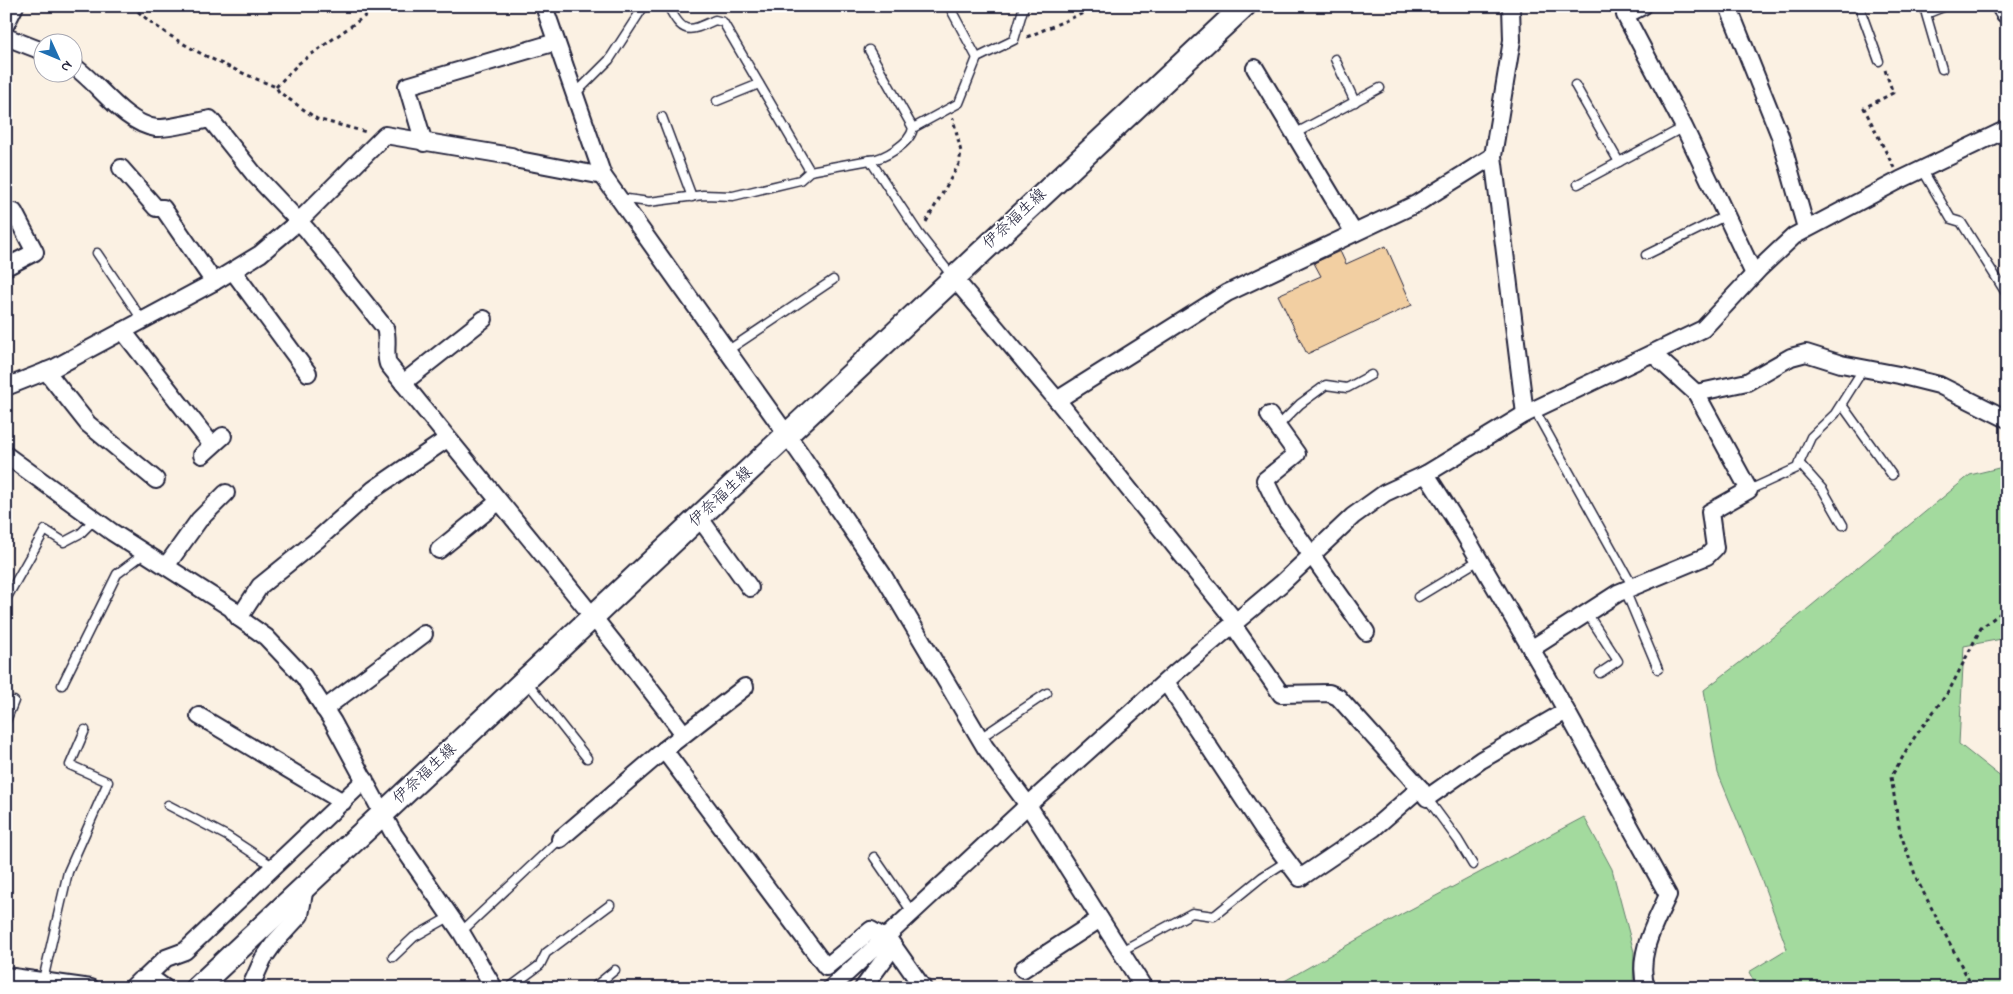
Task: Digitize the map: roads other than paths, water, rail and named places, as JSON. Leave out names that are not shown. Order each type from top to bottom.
[{"type":"main road","name":"伊奈福生線","points":[[198,988],[787,436],[953,277],[1244,6]]},
{"type":"main road","points":[[2002,6],[2007,12]]},
{"type":"street","points":[[6,24],[15,6]]},
{"type":"street","points":[[544,6],[603,176],[883,575],[980,738],[1028,805],[1144,988]]},
{"type":"street","points":[[1511,6],[1512,40],[1493,156],[1530,412]]},
{"type":"street","points":[[1643,6],[1625,15],[1684,127],[1754,274]]},
{"type":"street","points":[[1728,6],[1780,136],[1806,228]]},
{"type":"street","points":[[6,37],[32,47]]},
{"type":"street","points":[[424,143],[407,86],[556,42]]},
{"type":"street","points":[[1255,68],[1296,133],[1354,233]]},
{"type":"street","points":[[82,71],[111,101],[136,120],[156,128],[210,119],[254,174],[299,221],[385,328],[388,338],[386,356],[388,364],[498,502],[594,616],[684,734]]},
{"type":"street","points":[[831,988],[1028,805],[1166,682],[1281,584],[1353,516],[1385,493],[1426,474],[1530,412],[1703,329],[1754,274],[1794,236],[1806,228],[1922,169],[2007,129]]},
{"type":"street","points":[[7,386],[46,371],[144,321],[260,254],[299,221],[385,135],[511,156],[519,160],[603,176]]},
{"type":"street","points":[[1057,400],[1227,293],[1416,204],[1493,156]]},
{"type":"street","points":[[121,168],[156,208],[163,208],[214,282]]},
{"type":"street","points":[[6,267],[35,252],[14,212]]},
{"type":"street","points":[[233,271],[308,373]]},
{"type":"street","points":[[953,277],[1057,400],[1234,623],[1281,694],[1329,693],[1338,697],[1423,793]]},
{"type":"street","points":[[403,383],[484,319]]},
{"type":"street","points":[[123,331],[212,446]]},
{"type":"street","points":[[1696,394],[1747,382],[1791,357],[1806,353],[1946,387],[2007,419]]},
{"type":"street","points":[[1531,649],[1629,589],[1668,574],[1712,552],[1715,548],[1710,512],[1748,490],[1696,394],[1653,354]]},
{"type":"street","points":[[46,371],[88,424],[156,480]]},
{"type":"street","points":[[1274,421],[1298,454],[1265,480],[1279,509],[1366,632]]},
{"type":"street","points":[[239,618],[260,586],[317,540],[374,489],[447,439]]},
{"type":"street","points":[[6,455],[95,519],[231,608],[239,618],[266,637],[304,677],[365,780],[382,814],[451,916],[494,988]]},
{"type":"street","points":[[1426,474],[1531,649],[1668,895],[1644,953],[1643,972],[1646,988]]},
{"type":"street","points":[[166,566],[198,520],[226,493]]},
{"type":"street","points":[[439,550],[498,502]]},
{"type":"street","points":[[699,517],[750,588]]},
{"type":"street","points":[[324,709],[424,634]]},
{"type":"street","points":[[1166,682],[1300,878],[1423,793],[1566,711]]},
{"type":"street","points":[[560,838],[664,750],[745,687]]},
{"type":"street","points":[[199,716],[343,802]]},
{"type":"street","points":[[664,750],[826,967],[871,930],[890,941],[923,988]]},
{"type":"street","points":[[149,984],[166,958],[185,951],[365,780]]},
{"type":"street","points":[[250,988],[271,948],[300,915],[305,888]]},
{"type":"street","points":[[1023,969],[1100,920]]},
{"type":"street","points":[[863,988],[888,954],[884,938]]},
{"type":"street","points":[[6,976],[92,988]]},
{"type":"lane","points":[[574,96],[609,60],[644,6]]},
{"type":"lane","points":[[668,6],[678,24],[688,29],[698,28],[715,20],[723,22],[810,171]]},
{"type":"lane","points":[[950,6],[977,58]]},
{"type":"lane","points":[[913,128],[959,103],[977,58],[1014,40],[1024,6]]},
{"type":"lane","points":[[1859,6],[1879,61]]},
{"type":"lane","points":[[1942,70],[1926,14],[1946,6]]},
{"type":"lane","points":[[617,198],[649,202],[692,197],[733,196],[800,180],[810,171],[876,159],[904,142],[912,133],[913,128],[869,50]]},
{"type":"lane","points":[[1335,60],[1355,102]]},
{"type":"lane","points":[[717,101],[759,84]]},
{"type":"lane","points":[[1575,85],[1619,162]]},
{"type":"lane","points":[[1296,133],[1380,88]]},
{"type":"lane","points":[[662,117],[692,197]]},
{"type":"lane","points":[[1578,184],[1684,127]]},
{"type":"lane","points":[[870,160],[919,234],[953,277]]},
{"type":"lane","points":[[1922,169],[1952,219],[1961,222],[2006,293]]},
{"type":"lane","points":[[1646,255],[1725,216]]},
{"type":"lane","points":[[97,252],[144,321]]},
{"type":"lane","points":[[727,351],[833,280]]},
{"type":"lane","points":[[1748,490],[1789,473],[1800,463],[1812,437],[1836,414],[1864,368]]},
{"type":"lane","points":[[1274,421],[1326,385],[1347,388],[1371,375]]},
{"type":"lane","points":[[1842,405],[1892,475]]},
{"type":"lane","points":[[1530,412],[1629,589],[1658,669]]},
{"type":"lane","points":[[1800,463],[1823,490],[1843,525]]},
{"type":"lane","points":[[6,599],[45,530],[64,542],[81,533],[95,519]]},
{"type":"lane","points":[[62,686],[117,574],[145,553]]},
{"type":"lane","points":[[1418,597],[1479,560]]},
{"type":"lane","points":[[1587,613],[1618,661],[1600,673]]},
{"type":"lane","points":[[526,680],[587,758]]},
{"type":"lane","points":[[980,738],[1047,693]]},
{"type":"lane","points":[[6,720],[14,701]]},
{"type":"lane","points":[[43,980],[68,872],[108,782],[70,765],[85,730]]},
{"type":"lane","points":[[1423,793],[1458,840],[1473,865]]},
{"type":"lane","points":[[168,805],[227,836],[275,867]]},
{"type":"lane","points":[[461,932],[560,838]]},
{"type":"lane","points":[[874,857],[912,912]]},
{"type":"lane","points":[[1121,951],[1192,913],[1214,916],[1262,877],[1287,861]]},
{"type":"lane","points":[[509,988],[540,965],[546,953],[610,905]]},
{"type":"lane","points":[[393,957],[414,937],[451,916]]},
{"type":"lane","points":[[593,988],[615,970]]}]
